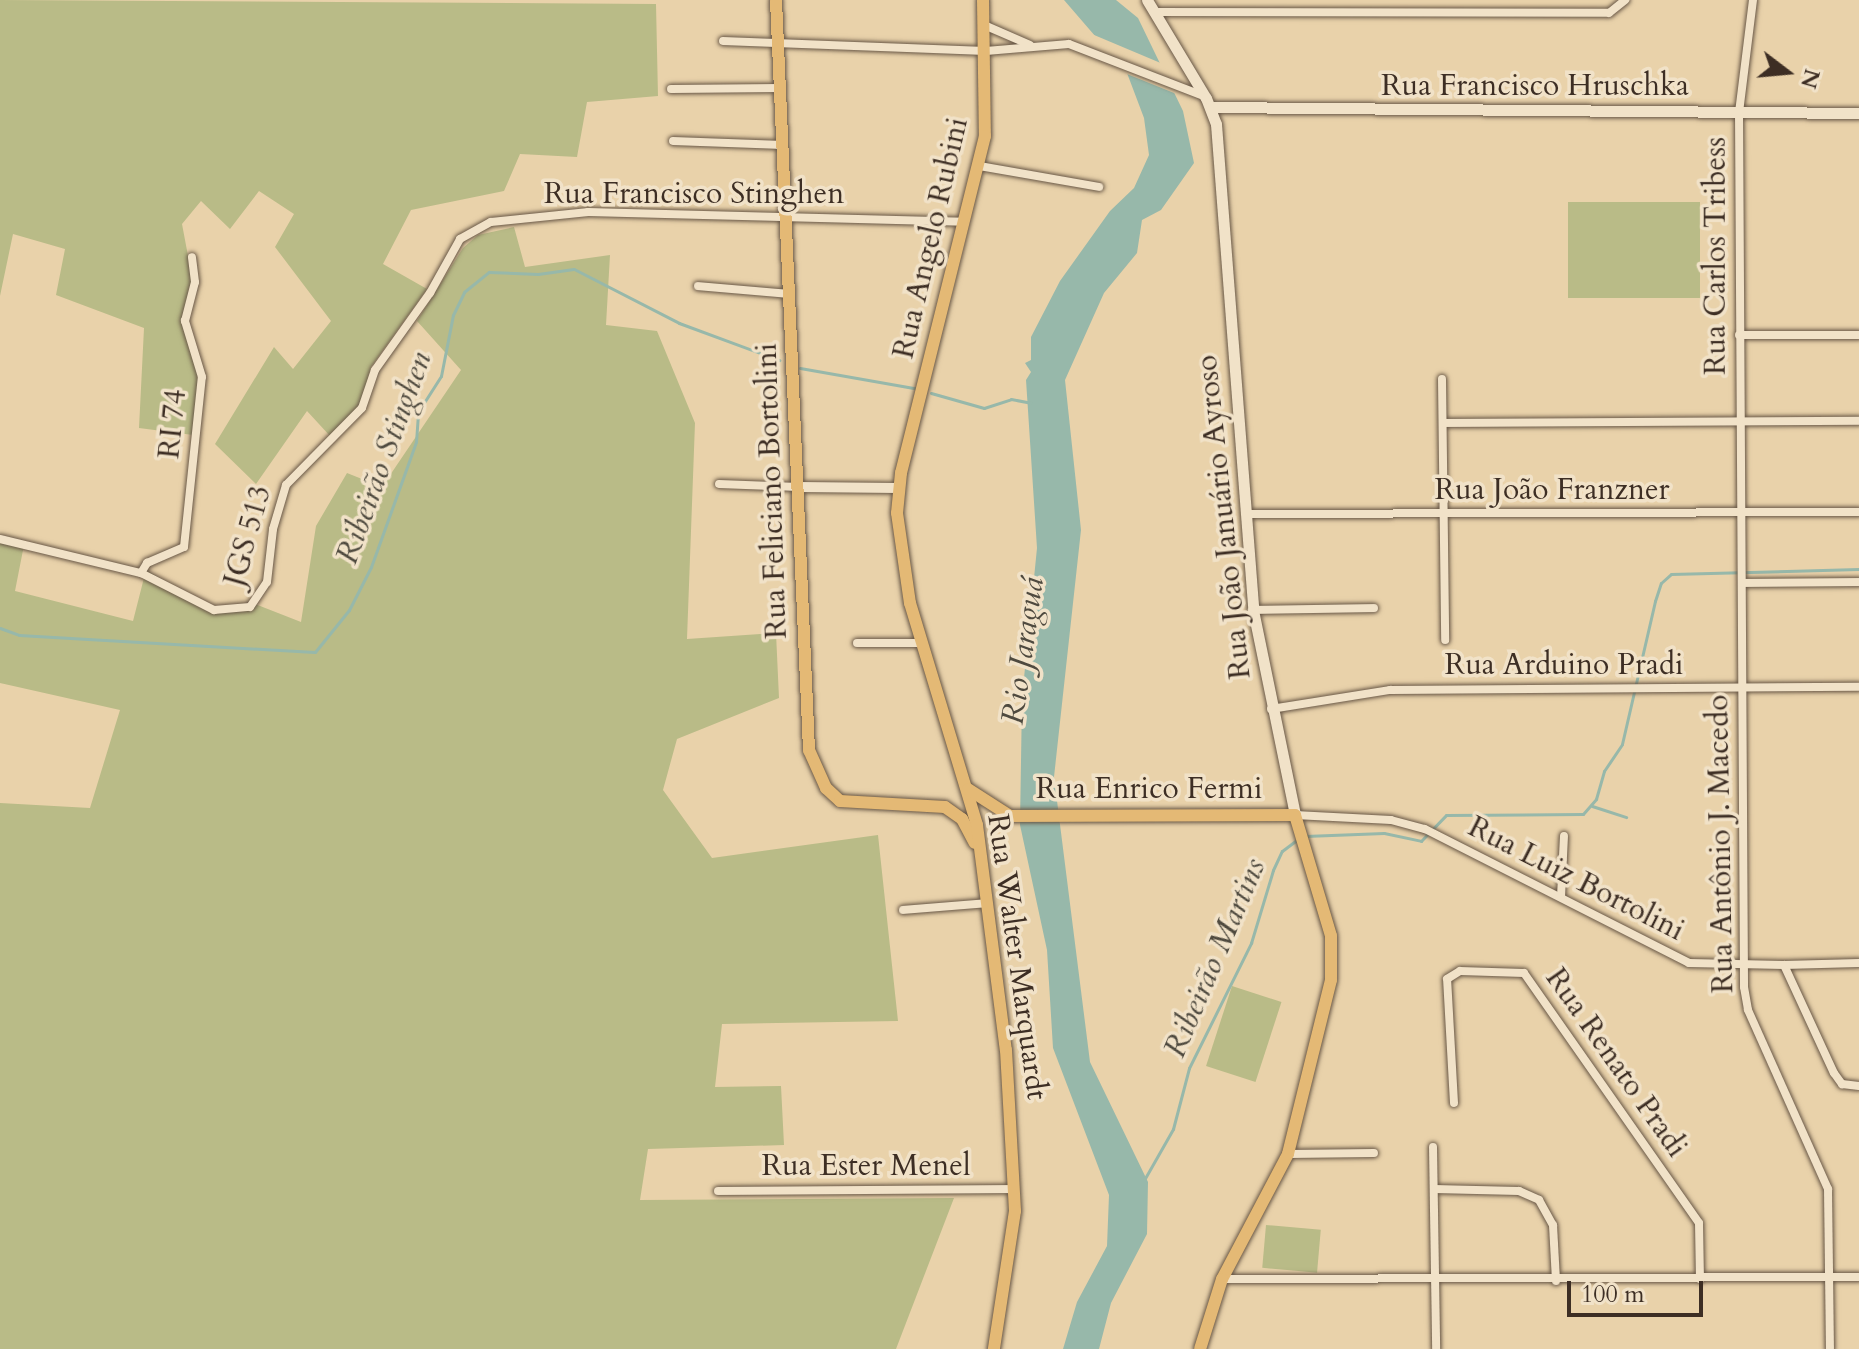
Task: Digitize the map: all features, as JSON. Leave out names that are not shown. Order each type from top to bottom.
[{"type":"main road","name":"Rua Feliciano Bortolini","points":[[776,0],[809,750],[816,772],[840,801],[855,805],[945,807]]},
{"type":"main road","name":"Rua Angelo Rubini","points":[[922,390],[979,166],[986,125],[983,0]]},
{"type":"main road","name":"Rua João Januário Ayroso","points":[[1147,0],[1209,102],[1253,610],[1295,815],[1324,908],[1333,958],[1304,1107],[1288,1154],[1222,1279],[1200,1349]]},
{"type":"main road","name":"Rua Francisco Hruschka","points":[[1209,102],[1859,113]]},
{"type":"main road","name":"Rua Walter Marquardt","points":[[922,390],[898,488],[903,568],[982,857],[1011,1093],[1014,1235],[994,1349]]},
{"type":"main road","points":[[965,787],[958,801],[945,807],[966,824],[982,857]]},
{"type":"main road","name":"Rua Enrico Fermi","points":[[965,787],[992,809],[1012,816],[1295,815]]},
{"type":"street","points":[[1154,12],[1609,13],[1625,0]]},
{"type":"street","name":"Rua Carlos Tribess","points":[[1741,513],[1739,112],[1753,0]]},
{"type":"street","points":[[984,25],[1031,45]]},
{"type":"street","points":[[723,41],[986,51],[1031,45],[1078,47],[1186,89],[1209,102]]},
{"type":"street","points":[[671,89],[780,88]]},
{"type":"street","points":[[673,141],[783,145]]},
{"type":"street","points":[[979,166],[1099,187]]},
{"type":"street","name":"Rua Francisco Stinghen","points":[[368,388],[460,239],[491,222],[588,212],[964,222]]},
{"type":"street","name":"RI 74","points":[[141,573],[147,563],[184,547],[202,377],[185,321],[195,282],[192,257]]},
{"type":"street","points":[[698,286],[789,294]]},
{"type":"street","points":[[1739,335],[1859,335]]},
{"type":"street","points":[[1442,379],[1445,640]]},
{"type":"street","name":"JGS 513","points":[[0,539],[141,573],[214,610],[240,611],[257,602],[267,582],[280,495],[297,470],[354,417],[368,388]]},
{"type":"street","points":[[1443,423],[1859,421]]},
{"type":"street","points":[[719,484],[898,488]]},
{"type":"street","name":"Rua João Franzner","points":[[1246,514],[1859,512]]},
{"type":"street","name":"Rua Antônio J. Macedo","points":[[1741,513],[1743,965],[1748,1010],[1828,1189],[1830,1349]]},
{"type":"street","points":[[1742,579],[1859,582]]},
{"type":"street","points":[[1253,610],[1374,608]]},
{"type":"street","points":[[857,643],[922,643]]},
{"type":"street","name":"Rua Arduino Pradi","points":[[1271,709],[1390,690],[1859,687]]},
{"type":"street","name":"Rua Luiz Bortolini","points":[[1295,815],[1391,820],[1425,829],[1675,958],[1743,965],[1859,963]]},
{"type":"street","points":[[1561,897],[1564,836]]},
{"type":"street","points":[[903,910],[988,903]]},
{"type":"street","points":[[1784,965],[1834,1073],[1842,1084],[1859,1086]]},
{"type":"street","name":"Rua Renato Pradi","points":[[1454,1103],[1447,979],[1460,971],[1524,973],[1699,1223],[1700,1279]]},
{"type":"street","points":[[1433,1147],[1436,1349]]},
{"type":"street","points":[[1288,1154],[1374,1153]]},
{"type":"street","name":"Rua Ester Menel","points":[[718,1191],[1014,1189]]},
{"type":"street","points":[[1434,1189],[1519,1191],[1539,1200],[1553,1225],[1556,1281]]},
{"type":"street","points":[[1222,1279],[1556,1281],[1859,1277]]},
{"type":"green space","points":[[0,0],[656,4],[658,96],[587,102],[577,157],[520,154],[504,191],[411,210],[383,264],[427,289],[371,367],[360,407],[330,436],[307,411],[256,484],[215,444],[274,347],[293,369],[331,321],[275,247],[294,214],[259,191],[230,229],[201,201],[182,224],[192,277],[183,323],[200,376],[193,435],[139,428],[144,328],[56,295],[65,249],[13,234],[0,296]]},
{"type":"green space","points":[[1568,202],[1700,202],[1700,298],[1568,298]]},
{"type":"green space","points":[[514,227],[525,267],[610,255],[606,325],[657,331],[695,423],[687,639],[776,633],[779,698],[677,739],[663,790],[712,858],[878,835],[898,1021],[722,1024],[715,1087],[781,1086],[784,1145],[648,1149],[640,1200],[954,1198],[896,1349],[0,1349],[0,803],[90,808],[120,710],[0,683],[0,540],[24,545],[15,591],[133,621],[146,570],[205,604],[224,609],[255,604],[301,622],[316,526],[347,473],[382,487],[461,370],[417,321],[463,248],[478,235]]},
{"type":"green space","points":[[1232,986],[1281,1002],[1255,1082],[1206,1066]]},
{"type":"green space","points":[[1266,1225],[1321,1230],[1317,1273],[1262,1268]]},
{"type":"shaded area","points":[[1064,0],[1116,0],[1138,18],[1183,111],[1194,163],[1161,210],[1142,220],[1137,253],[1104,293],[1065,380],[1081,530],[1054,777],[1090,1062],[1148,1182],[1147,1234],[1111,1303],[1099,1349],[1063,1349],[1077,1302],[1107,1246],[1109,1195],[1053,1048],[1047,950],[1020,825],[1022,698],[1037,548],[1026,380],[1031,372],[1025,363],[1031,360],[1031,337],[1060,281],[1110,211],[1134,188],[1149,155],[1144,118],[1127,73]]},
{"type":"pier","points":[[1087,32],[1163,64],[1179,95],[1122,72]]},
{"type":"waterway","name":"Ribeirão Stinghen","points":[[0,628],[19,635],[315,652],[349,610],[371,567],[416,442],[418,412],[441,376],[453,315],[464,292],[489,272],[538,274],[574,269],[679,323],[779,360]]},
{"type":"waterway","name":"Ribeirão Stinghen","points":[[800,368],[919,389]]},
{"type":"waterway","name":"Ribeirão Stinghen","points":[[931,393],[984,408],[1011,399],[1031,403]]},
{"type":"waterway","name":"Ribeirão Martins","points":[[1305,836],[1384,833],[1421,841],[1446,815],[1583,814],[1596,799],[1604,771],[1622,744],[1655,601],[1661,583],[1671,574],[1859,569]]},
{"type":"waterway","points":[[1592,806],[1626,817]]},
{"type":"waterway","name":"Ribeirão Martins","points":[[1144,1180],[1173,1129],[1189,1068],[1251,943],[1273,870],[1282,851],[1298,839]]},
{"type":"water label","name":"Rio Jaraguá","points":[[1023,651]]}]
